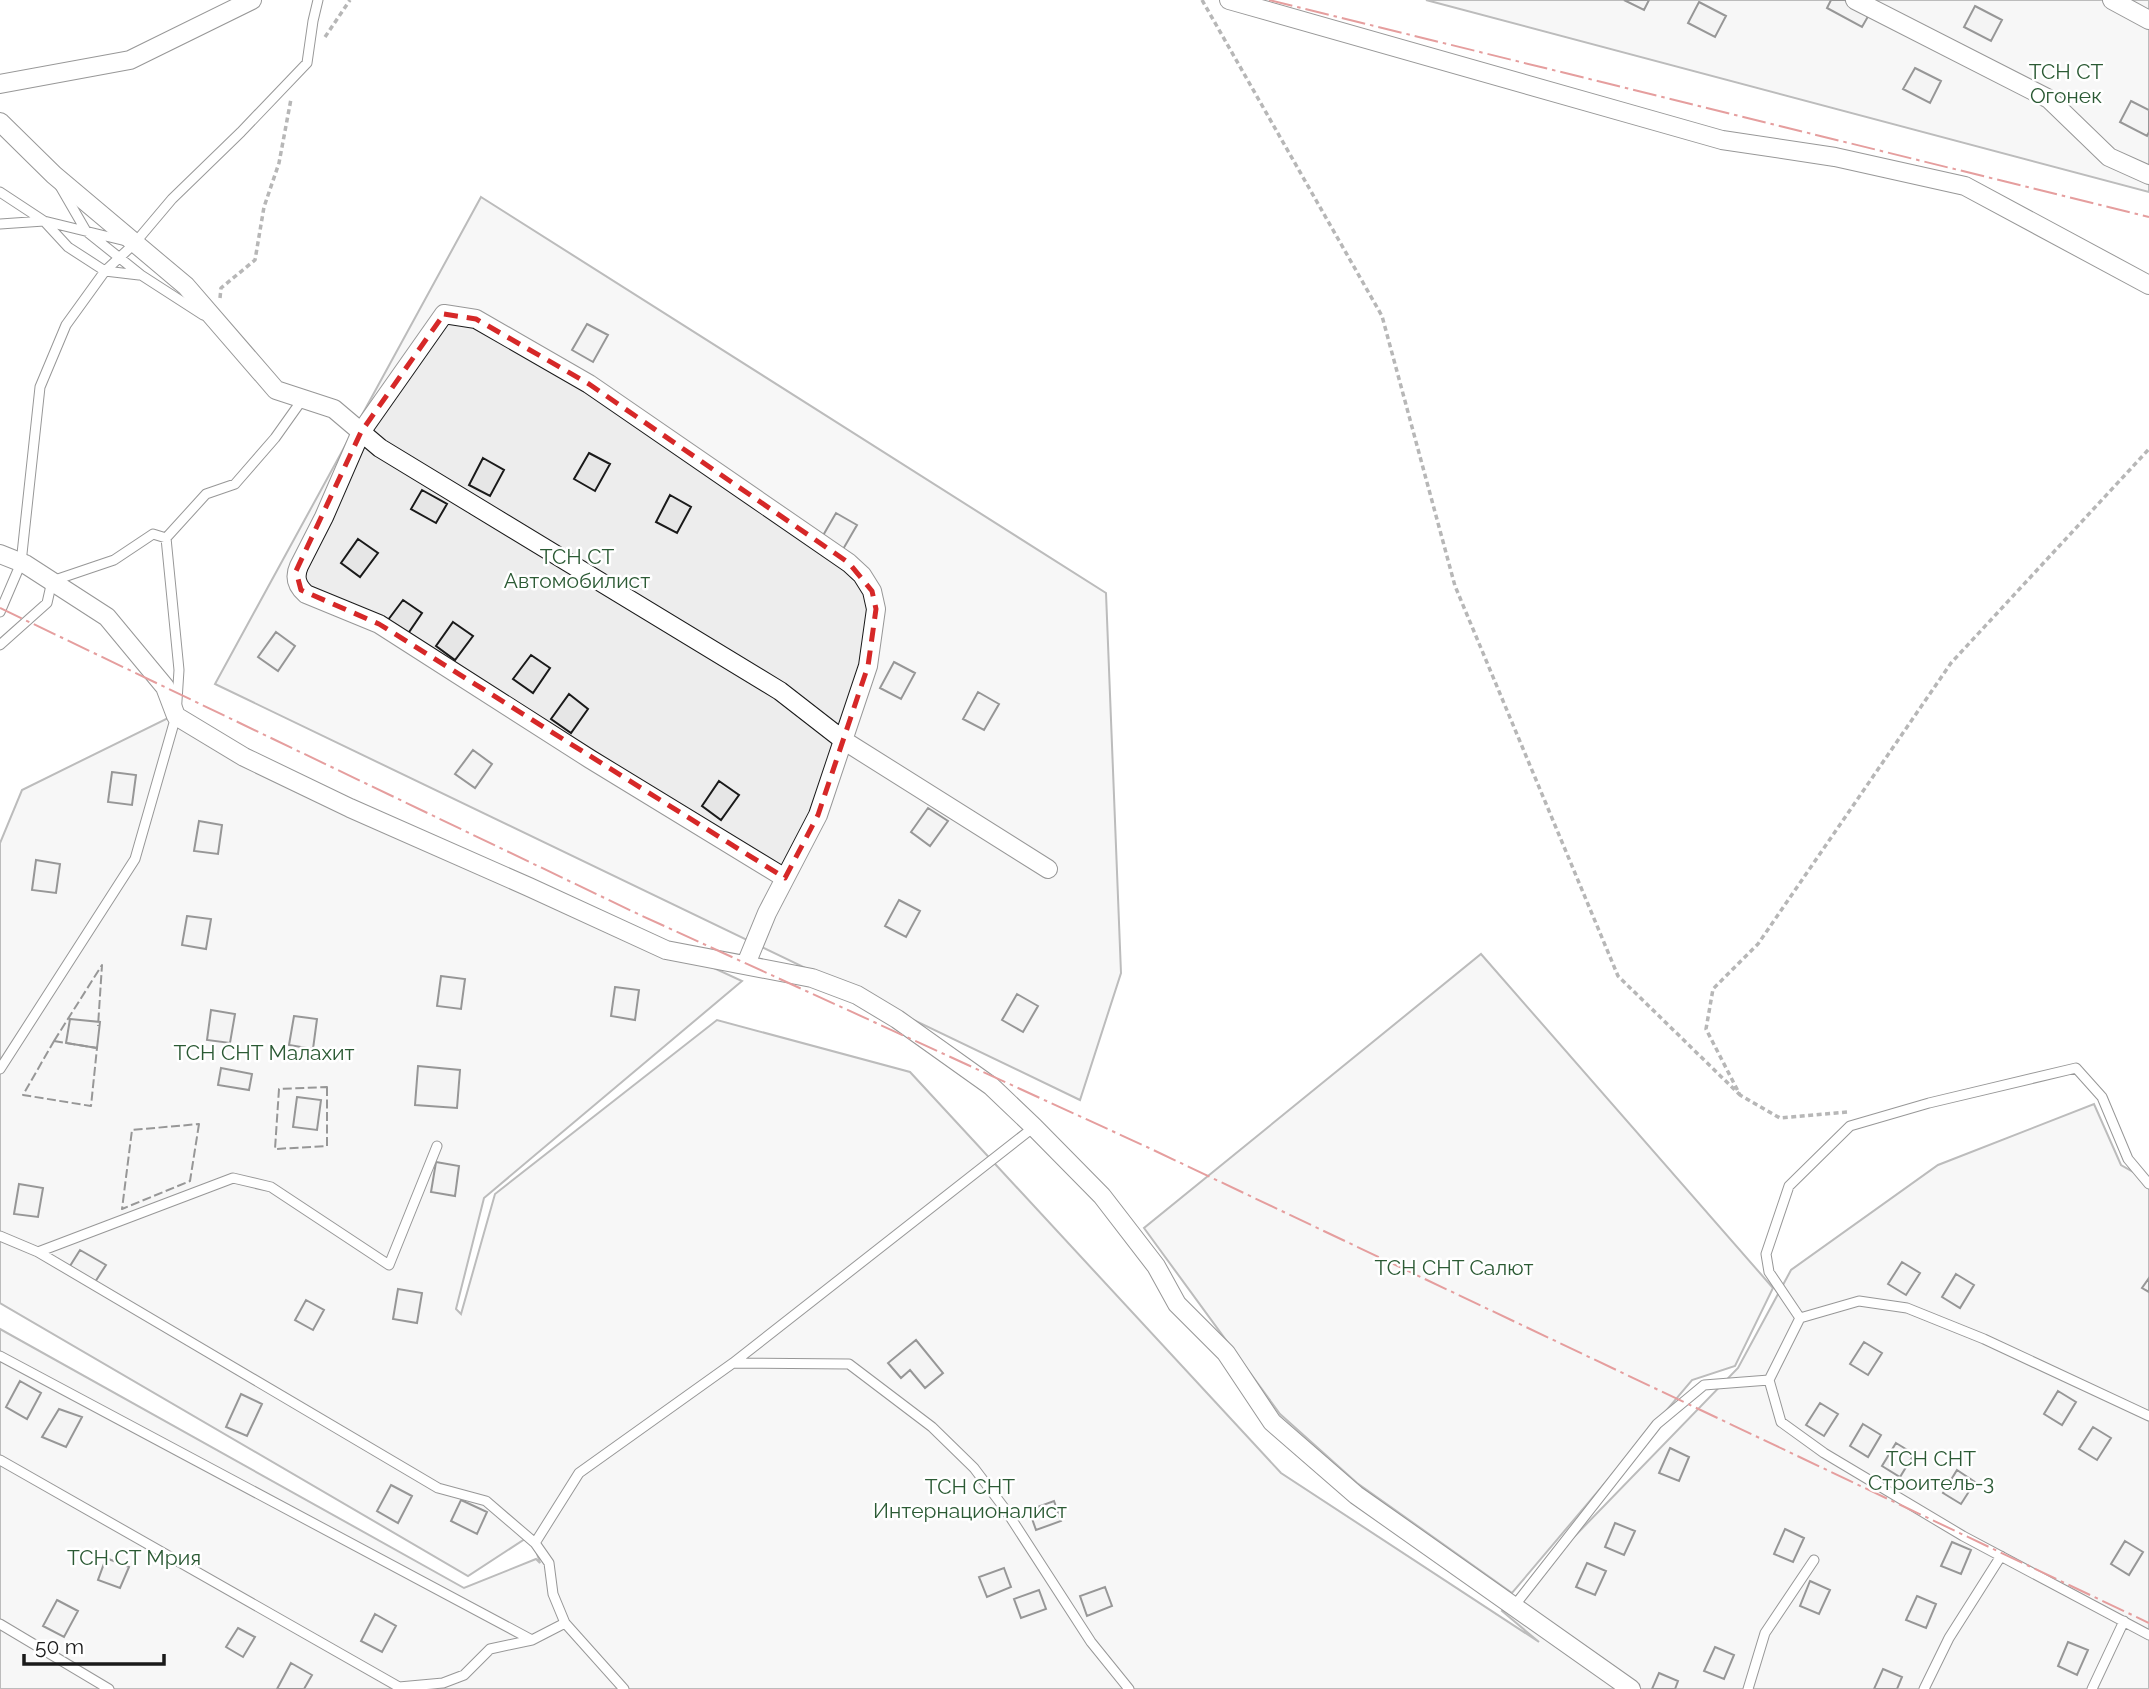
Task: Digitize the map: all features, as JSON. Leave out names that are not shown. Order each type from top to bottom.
[{"type":"street","points":[[0,84],[131,60],[251,0]]},
{"type":"street","points":[[1228,0],[1722,140],[1835,157],[1965,186],[2149,285]]},
{"type":"street","points":[[1855,0],[2049,99],[2109,157],[2149,175]]},
{"type":"street","points":[[2112,0],[2149,20]]},
{"type":"street","points":[[0,122],[54,175],[186,286],[276,390],[334,409],[380,448],[779,691],[843,740],[1048,869]]},
{"type":"street","points":[[746,964],[785,878],[818,815],[868,666],[876,609],[872,591],[863,575],[849,563],[589,384],[476,318],[444,314],[361,432],[324,517],[296,571],[301,590],[379,624],[590,759],[785,878]]},
{"type":"street","points":[[0,554],[52,581],[107,617],[165,687],[176,716],[244,757],[350,808],[666,950],[812,978],[857,995],[897,1019],[991,1086],[1102,1196],[1157,1266],[1177,1304],[1226,1353],[1272,1422],[1356,1495],[1631,1689]]},
{"type":"lane","points":[[0,612],[21,563],[40,387],[66,325],[105,271],[307,63],[318,0]]},
{"type":"lane","points":[[54,175],[86,231],[141,275],[219,325]]},
{"type":"lane","points":[[0,192],[44,221],[68,247],[105,271],[141,275]]},
{"type":"lane","points":[[0,224],[44,221],[134,244]]},
{"type":"lane","points":[[0,1069],[135,859],[176,716],[179,670],[166,538],[206,494],[235,484],[275,438],[302,400]]},
{"type":"lane","points":[[0,645],[47,603],[52,581],[114,560],[153,534],[166,538]]},
{"type":"lane","points":[[1800,1318],[1769,1272],[1766,1254],[1789,1186],[1850,1126],[1929,1103],[2076,1068],[2102,1097],[2128,1159],[2149,1184]]},
{"type":"lane","points":[[535,1543],[579,1473],[733,1363],[1034,1127]]},
{"type":"lane","points":[[38,1252],[233,1178],[271,1187],[389,1265],[437,1146]]},
{"type":"lane","points":[[0,1236],[38,1252],[438,1488],[486,1501],[535,1543],[549,1563],[553,1594],[565,1623],[624,1689]]},
{"type":"lane","points":[[2149,1416],[1984,1339],[1907,1308],[1859,1301],[1800,1318],[1769,1380],[1781,1422],[1824,1453],[1963,1536],[2149,1635]]},
{"type":"lane","points":[[0,1356],[532,1640]]},
{"type":"lane","points":[[733,1363],[849,1364],[932,1427],[974,1468],[1005,1509],[1091,1642],[1129,1689]]},
{"type":"lane","points":[[1515,1605],[1657,1424],[1704,1385],[1769,1380]]},
{"type":"lane","points":[[0,1460],[399,1688],[443,1682],[464,1675],[490,1648],[532,1640],[565,1623]]},
{"type":"lane","points":[[1924,1689],[1949,1638],[2001,1556]]},
{"type":"lane","points":[[1748,1689],[1765,1633],[1814,1560]]},
{"type":"lane","points":[[2092,1689],[2124,1621]]},
{"type":"lane","points":[[0,1624],[109,1689]]},
{"type":"path","points":[[307,63],[350,0]]},
{"type":"path","points":[[1202,0],[1382,316],[1455,586],[1618,976],[1741,1095],[1780,1118],[1847,1111],[1850,1126]]},
{"type":"path","points":[[219,325],[221,288],[255,260],[264,207],[279,163],[289,105],[294,94]]},
{"type":"path","points":[[1741,1095],[1706,1029],[1713,989],[1758,944],[1951,663],[2149,449]]},
{"type":"highlighted area","points":[[444,314],[476,319],[589,384],[849,563],[872,591],[876,609],[868,666],[818,815],[785,878],[379,624],[301,590],[296,571],[361,432]]},
{"type":"shaded area","name":"ТСН СТ Огонек","points":[[1426,0],[2149,0],[2149,192]]},
{"type":"shaded area","name":"ТСН СТ Автомобилист","points":[[481,197],[1106,593],[1121,973],[1080,1100],[215,684]]},
{"type":"shaded area","points":[[170,717],[742,981],[484,1198],[456,1309],[461,1314],[495,1194],[717,1020],[910,1072],[1281,1473],[1539,1642],[1502,1611],[1738,1368],[1791,1270],[1938,1165],[2094,1104],[2121,1165],[2149,1181],[2149,1689],[0,1689],[0,1329],[464,1588],[536,1559],[540,1563],[531,1535],[468,1576],[0,1303],[0,843],[22,790]]},
{"type":"shaded area","name":"ТСН СНТ Салют","points":[[1481,954],[1773,1288],[1735,1366],[1692,1380],[1512,1593],[1357,1483],[1280,1414],[1144,1228]]},
{"type":"building","points":[[1624,0],[1649,0],[1644,10]]},
{"type":"building","points":[[1831,0],[1845,0],[1870,13],[1862,27],[1827,8]]},
{"type":"building","points":[[1699,2],[1726,16],[1715,37],[1688,23]]},
{"type":"building","points":[[1975,6],[2002,20],[1991,41],[1964,27]]},
{"type":"building","points":[[1915,68],[1941,81],[1930,103],[1903,89]]},
{"type":"building","points":[[2131,101],[2149,110],[2147,136],[2120,122]]},
{"type":"building","points":[[587,324],[608,335],[593,362],[572,350]]},
{"type":"building","points":[[589,453],[610,464],[595,491],[574,479]]},
{"type":"building","points":[[483,458],[504,470],[490,496],[469,485]]},
{"type":"building","points":[[422,490],[447,504],[436,523],[411,509]]},
{"type":"building","points":[[670,495],[691,507],[677,533],[656,522]]},
{"type":"building","points":[[836,513],[857,525],[842,551],[821,539]]},
{"type":"building","points":[[358,539],[378,553],[360,577],[341,563]]},
{"type":"building","points":[[403,600],[422,613],[405,638],[385,624]]},
{"type":"building","points":[[453,622],[473,636],[455,660],[436,646]]},
{"type":"building","points":[[276,632],[295,646],[278,671],[258,657]]},
{"type":"building","points":[[531,655],[550,668],[533,693],[513,679]]},
{"type":"building","points":[[894,662],[915,673],[901,699],[880,688]]},
{"type":"building","points":[[978,692],[999,704],[984,730],[963,719]]},
{"type":"building","points":[[569,694],[588,709],[571,733],[551,719]]},
{"type":"building","points":[[473,750],[492,764],[475,788],[455,774]]},
{"type":"building","points":[[112,772],[136,775],[132,805],[108,802]]},
{"type":"building","points":[[719,781],[739,795],[721,820],[702,806]]},
{"type":"building","points":[[928,808],[948,821],[930,846],[911,832]]},
{"type":"building","points":[[199,821],[222,825],[218,854],[194,851]]},
{"type":"building","points":[[36,860],[60,864],[56,893],[32,890]]},
{"type":"building","points":[[899,900],[920,911],[906,937],[885,926]]},
{"type":"building","points":[[187,916],[211,919],[206,949],[182,945]]},
{"type":"building","points":[[441,976],[465,979],[461,1009],[437,1006]]},
{"type":"building","points":[[615,987],[639,990],[635,1020],[611,1016]]},
{"type":"building","points":[[1017,994],[1038,1006],[1023,1032],[1002,1020]]},
{"type":"building","points":[[211,1010],[235,1014],[230,1043],[207,1040]]},
{"type":"building","points":[[294,1016],[317,1019],[313,1049],[289,1045]]},
{"type":"building","points":[[70,1019],[100,1022],[97,1048],[66,1043]]},
{"type":"building","points":[[418,1066],[460,1070],[457,1108],[415,1105]]},
{"type":"building","points":[[221,1068],[252,1074],[249,1090],[218,1085]]},
{"type":"building","points":[[297,1097],[321,1100],[317,1130],[293,1127]]},
{"type":"building","points":[[436,1162],[459,1166],[455,1196],[431,1192]]},
{"type":"building","points":[[19,1184],[43,1188],[38,1217],[14,1214]]},
{"type":"building","points":[[80,1250],[106,1265],[95,1282],[70,1266]]},
{"type":"building","points":[[1902,1262],[1920,1273],[1906,1295],[1888,1284]]},
{"type":"building","points":[[1956,1274],[1974,1285],[1960,1308],[1942,1297]]},
{"type":"building","points":[[2149,1278],[2149,1292],[2142,1288]]},
{"type":"building","points":[[398,1289],[422,1293],[417,1323],[393,1319]]},
{"type":"building","points":[[306,1300],[324,1310],[313,1330],[295,1320]]},
{"type":"building","points":[[916,1340],[943,1373],[925,1388],[910,1370],[901,1378],[888,1363]]},
{"type":"building","points":[[1864,1342],[1882,1353],[1868,1375],[1850,1364]]},
{"type":"building","points":[[20,1381],[41,1393],[27,1419],[6,1407]]},
{"type":"building","points":[[2058,1391],[2076,1402],[2062,1425],[2044,1414]]},
{"type":"building","points":[[241,1394],[262,1404],[247,1436],[226,1427]]},
{"type":"building","points":[[1820,1403],[1838,1414],[1824,1436],[1806,1425]]},
{"type":"building","points":[[59,1409],[82,1417],[66,1447],[42,1437]]},
{"type":"building","points":[[1863,1424],[1881,1435],[1868,1457],[1850,1446]]},
{"type":"building","points":[[2093,1427],[2111,1438],[2097,1460],[2079,1449]]},
{"type":"building","points":[[1896,1443],[1914,1454],[1900,1477],[1882,1466]]},
{"type":"building","points":[[1670,1448],[1689,1457],[1679,1481],[1659,1473]]},
{"type":"building","points":[[1957,1470],[1975,1482],[1961,1504],[1943,1493]]},
{"type":"building","points":[[391,1485],[412,1496],[398,1523],[377,1511]]},
{"type":"building","points":[[461,1500],[487,1512],[477,1534],[451,1521]]},
{"type":"building","points":[[1054,1501],[1061,1521],[1036,1530],[1029,1510]]},
{"type":"building","points":[[1615,1523],[1635,1531],[1624,1555],[1605,1547]]},
{"type":"building","points":[[1785,1529],[1804,1538],[1793,1562],[1774,1554]]},
{"type":"building","points":[[2125,1541],[2143,1552],[2129,1575],[2111,1564]]},
{"type":"building","points":[[1952,1542],[1971,1550],[1961,1574],[1941,1566]]},
{"type":"building","points":[[106,1558],[129,1567],[120,1588],[98,1580]]},
{"type":"building","points":[[1587,1563],[1606,1571],[1595,1595],[1576,1587]]},
{"type":"building","points":[[1004,1568],[1011,1587],[987,1597],[979,1577]]},
{"type":"building","points":[[1810,1581],[1830,1590],[1819,1614],[1800,1606]]},
{"type":"building","points":[[1105,1587],[1112,1606],[1087,1616],[1080,1596]]},
{"type":"building","points":[[1039,1590],[1046,1609],[1021,1618],[1014,1599]]},
{"type":"building","points":[[1917,1596],[1936,1604],[1926,1628],[1906,1620]]},
{"type":"building","points":[[57,1600],[78,1611],[64,1637],[43,1626]]},
{"type":"building","points":[[375,1614],[396,1626],[382,1652],[361,1641]]},
{"type":"building","points":[[238,1628],[255,1637],[243,1657],[226,1647]]},
{"type":"building","points":[[2068,1642],[2088,1650],[2077,1675],[2058,1666]]},
{"type":"building","points":[[1715,1647],[1734,1655],[1724,1679],[1704,1671]]},
{"type":"building","points":[[291,1663],[312,1675],[304,1689],[277,1689]]},
{"type":"building","points":[[1883,1669],[1902,1677],[1897,1689],[1874,1689]]},
{"type":"building","points":[[1659,1673],[1678,1681],[1675,1689],[1652,1689]]},
{"type":"fence","points":[[54,1041],[102,965],[98,1026]]},
{"type":"fence","points":[[54,1041],[97,1048],[91,1106],[23,1095],[54,1041]]},
{"type":"fence","points":[[327,1087],[327,1146],[275,1149],[279,1089],[327,1087]]},
{"type":"fence","points":[[199,1124],[190,1181],[122,1209],[132,1130],[199,1124]]},
{"type":"power","points":[[1269,0],[2149,217]]},
{"type":"power","points":[[0,608],[638,914],[1147,1147],[2149,1623]]},
{"type":"park label","name":"ТСН СНТ Малахит","points":[[264,1052]]},
{"type":"park label","name":"ТСН СНТ Строитель-3","points":[[1931,1470]]},
{"type":"park label","name":"ТСН СНТ Интернационалист","points":[[970,1498]]},
{"type":"park label","name":"ТСН СТ Мрия","points":[[134,1557]]}]
